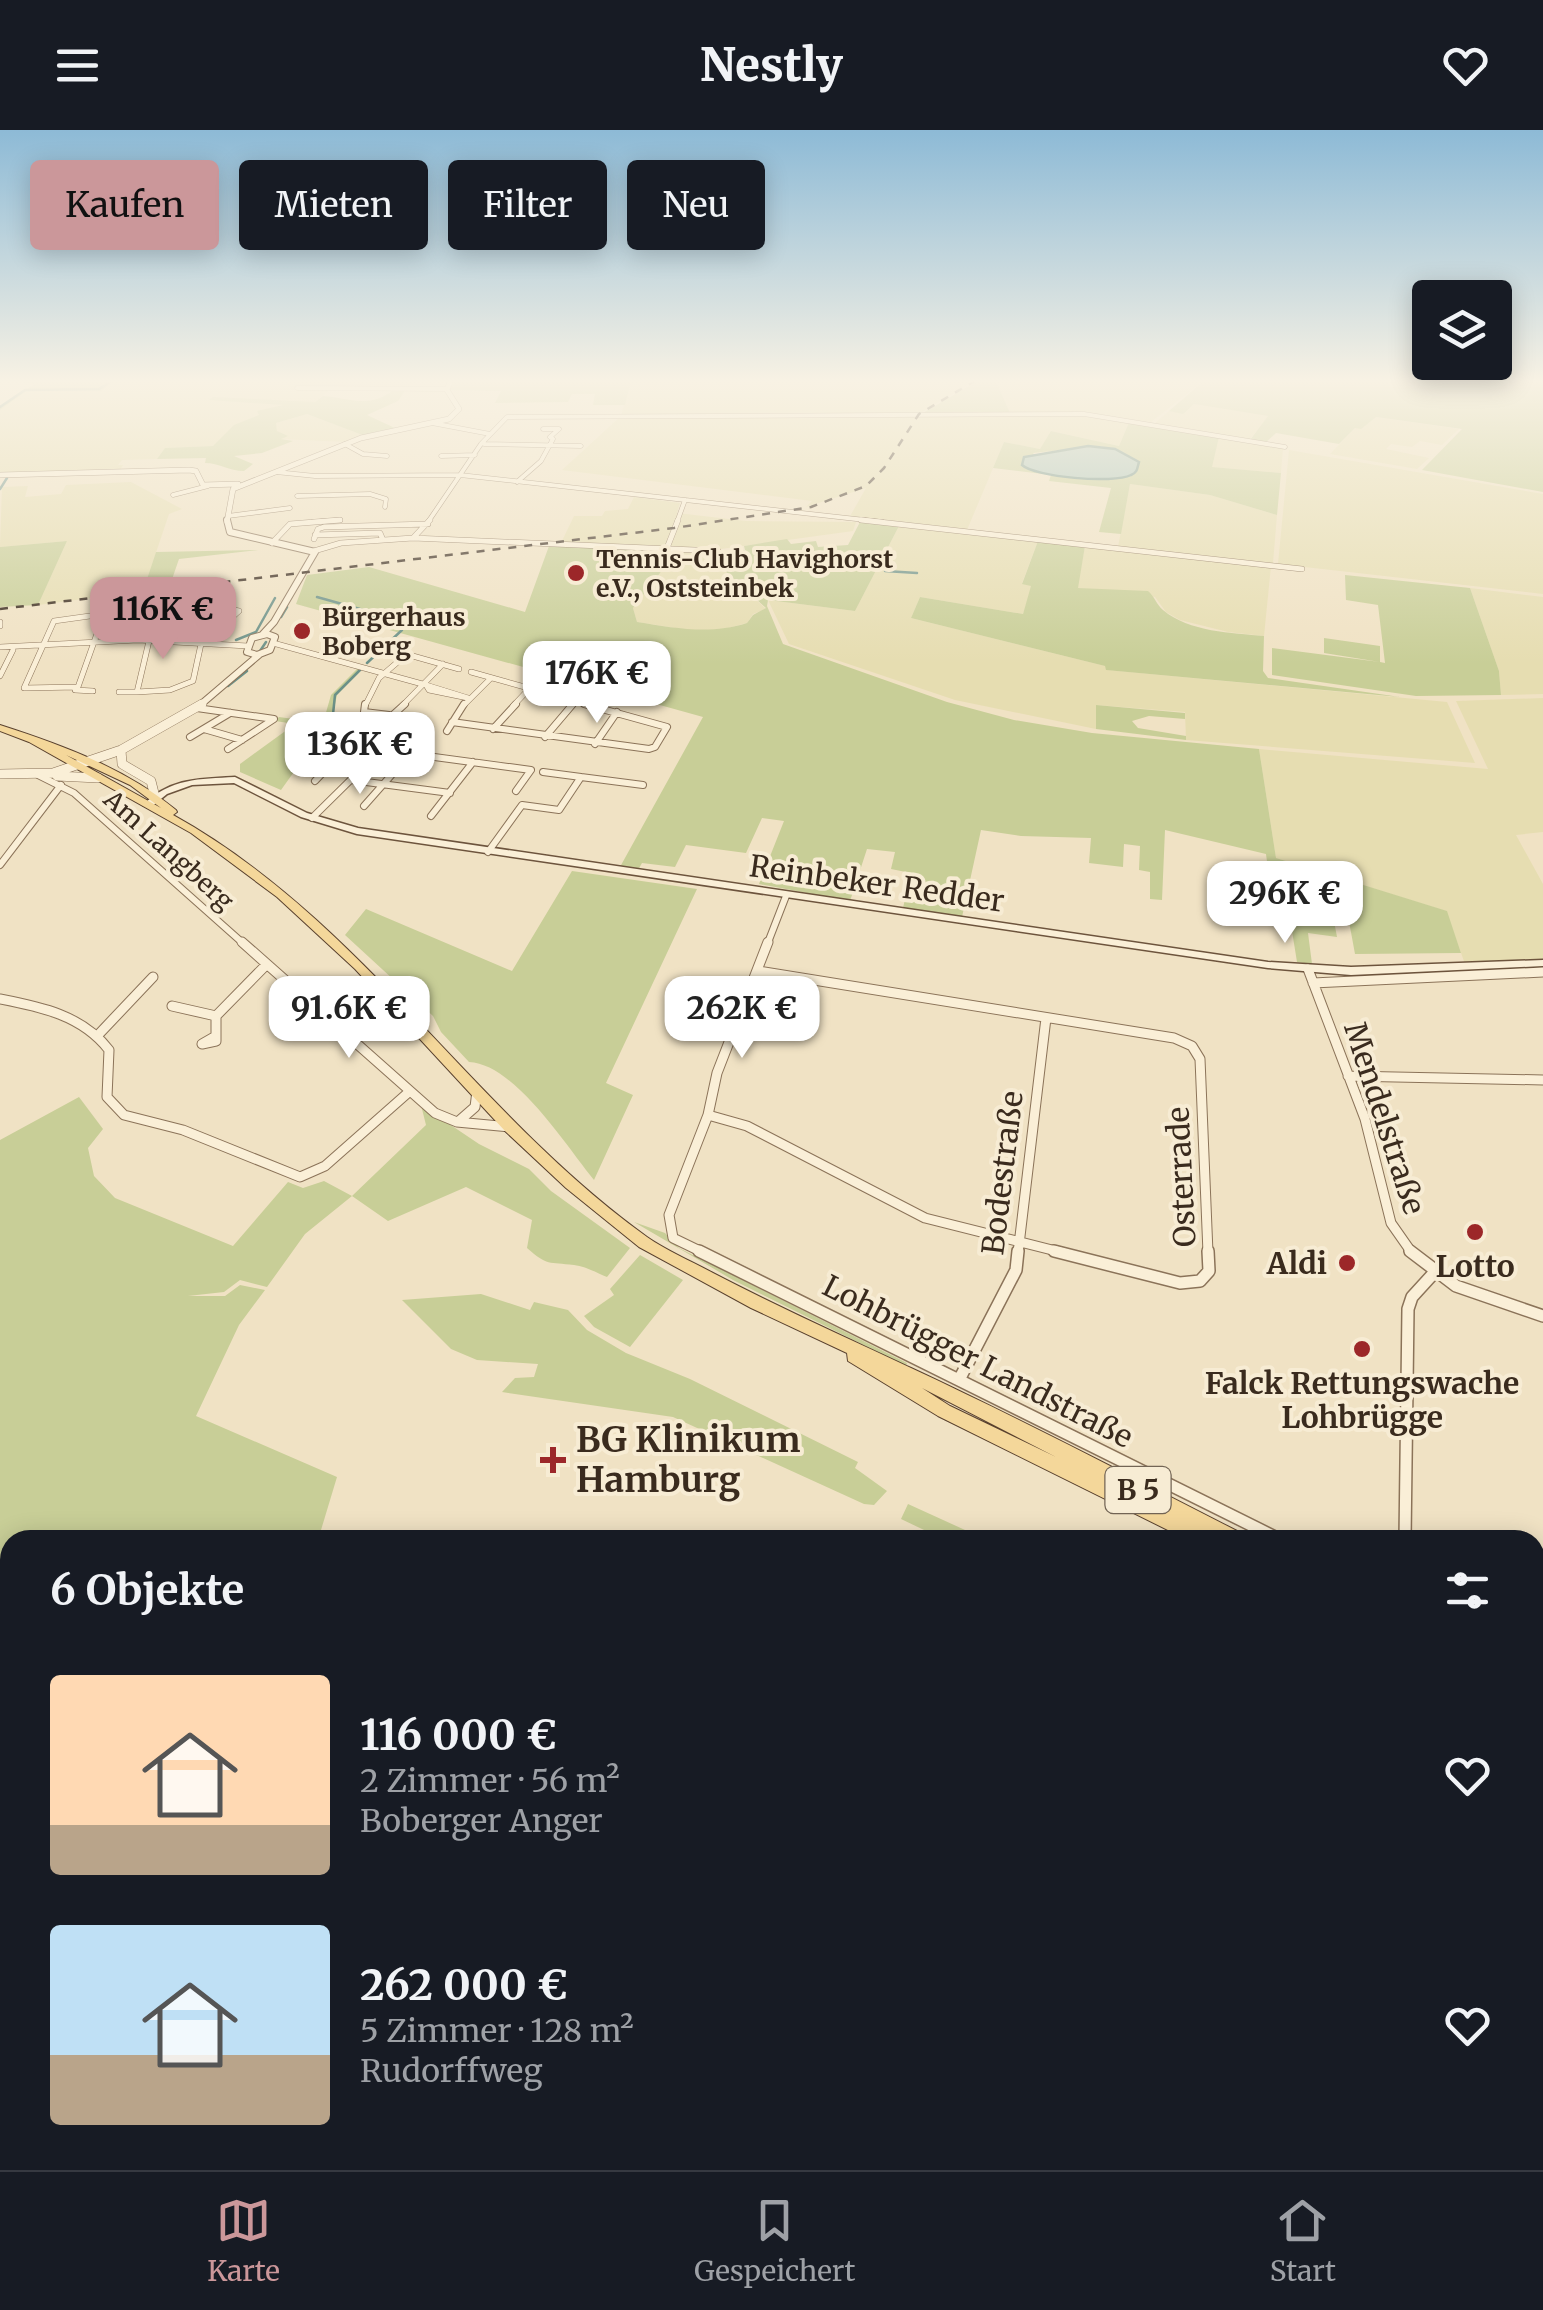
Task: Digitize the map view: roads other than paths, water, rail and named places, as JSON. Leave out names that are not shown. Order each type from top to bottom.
[{"type":"main road","name":"B 5","points":[[0,728],[80,763],[152,801],[307,917],[359,966],[510,1127],[571,1184],[644,1243],[837,1344],[940,1390],[1217,1530]]},
{"type":"main road","name":"B 5","points":[[33,741],[58,758],[80,763],[98,778],[136,798],[152,801]]},
{"type":"main road","name":"Reinbeker Redder","points":[[152,801],[216,779],[244,782],[312,818],[357,832],[1308,969],[1357,971],[1543,963]]},
{"type":"main road","name":"B 5","points":[[837,1344],[944,1411],[1187,1530]]},
{"type":"main road","points":[[940,1390],[944,1411],[978,1410]]},
{"type":"street","points":[[196,474],[200,483],[208,486]]},
{"type":"street","points":[[172,495],[238,484],[269,474]]},
{"type":"street","points":[[323,474],[460,476],[1302,569]]},
{"type":"street","points":[[518,482],[527,474]]},
{"type":"street","points":[[344,494],[361,476]]},
{"type":"street","points":[[413,538],[428,524],[460,476]]},
{"type":"street","points":[[238,484],[230,493],[227,528],[232,534],[314,551],[337,544],[413,538],[718,550]]},
{"type":"street","points":[[297,496],[380,496],[388,502],[385,507]]},
{"type":"street","points":[[667,548],[685,500]]},
{"type":"street","points":[[228,516],[290,508]]},
{"type":"street","points":[[272,543],[290,524],[340,520]]},
{"type":"street","points":[[383,540],[380,533],[315,537],[324,527],[428,524]]},
{"type":"street","points":[[0,649],[98,642],[204,642],[230,643],[260,654],[314,551]]},
{"type":"street","points":[[119,692],[138,692],[170,690],[193,681],[204,642],[239,608],[207,604],[166,609],[150,641],[138,692]]},
{"type":"street","points":[[72,690],[78,687],[98,642],[104,614],[56,620],[40,646],[24,688],[92,691]]},
{"type":"street","points":[[270,638],[287,648],[468,698]]},
{"type":"street","points":[[80,763],[121,750],[196,708],[250,651],[270,638]]},
{"type":"street","points":[[0,649],[40,646]]},
{"type":"street","points":[[0,676],[12,650]]},
{"type":"street","points":[[396,651],[460,669]]},
{"type":"street","points":[[408,654],[384,672],[365,697],[364,712],[387,719],[426,685],[443,664]]},
{"type":"street","points":[[452,722],[649,750],[668,727],[472,672]]},
{"type":"street","points":[[447,731],[468,698],[492,678]]},
{"type":"street","points":[[493,729],[530,688]]},
{"type":"street","points":[[544,738],[574,701]]},
{"type":"street","points":[[196,708],[274,719],[228,749]]},
{"type":"street","points":[[595,744],[617,712]]},
{"type":"street","points":[[190,737],[230,713]]},
{"type":"street","points":[[204,729],[242,740]]},
{"type":"street","points":[[315,781],[355,739]]},
{"type":"street","points":[[80,763],[136,741]]},
{"type":"street","points":[[312,818],[387,749],[531,770],[516,791]]},
{"type":"street","points":[[121,750],[122,764],[156,788],[152,801]]},
{"type":"street","points":[[364,806],[410,754]]},
{"type":"street","points":[[51,770],[58,758]]},
{"type":"street","points":[[334,761],[366,766]]},
{"type":"street","points":[[431,816],[473,762]]},
{"type":"street","name":"Am Langberg","points":[[38,775],[80,763]]},
{"type":"street","name":"Am Langberg","points":[[0,774],[38,775],[80,763]]},
{"type":"street","points":[[543,772],[643,784]]},
{"type":"street","points":[[38,775],[98,778]]},
{"type":"street","name":"Am Langberg","points":[[38,775],[80,798],[435,1113],[457,1122],[510,1127]]},
{"type":"street","points":[[488,852],[522,805],[559,810],[581,777]]},
{"type":"street","points":[[351,780],[450,793]]},
{"type":"street","points":[[0,866],[60,786]]},
{"type":"street","points":[[4,841],[15,841]]},
{"type":"street","points":[[708,1115],[717,1073],[786,896]]},
{"type":"street","points":[[217,1035],[216,1016],[267,964]]},
{"type":"street","name":"Mendelstraße","points":[[1308,969],[1365,1119],[1394,1229],[1433,1274],[1486,1299],[1543,1316]]},
{"type":"street","name":"Osterrade","points":[[708,1115],[747,1126],[917,1215],[1180,1282],[1200,1281],[1209,1271],[1198,1053],[1174,1038],[758,971]]},
{"type":"street","points":[[1313,983],[1543,972]]},
{"type":"street","points":[[99,1034],[154,976]]},
{"type":"street","points":[[0,999],[54,1012],[99,1034],[109,1050],[104,1083],[107,1096],[111,1105],[128,1118],[183,1130],[300,1177],[325,1166],[410,1091]]},
{"type":"street","points":[[172,1006],[216,1016]]},
{"type":"street","name":"Bodestraße","points":[[959,1380],[1016,1270],[1046,1018]]},
{"type":"street","points":[[1348,1076],[1543,1080]]},
{"type":"street","points":[[457,1122],[472,1110],[476,1092]]},
{"type":"street","name":"Lohbrügger Landstraße","points":[[708,1115],[669,1215],[670,1232],[683,1246],[1261,1530]]},
{"type":"street","points":[[1404,1530],[1408,1309],[1412,1297],[1433,1274]]},
{"type":"water","points":[[1048,474],[1132,474],[1092,479]]},
{"type":"waterway","points":[[0,489],[7,478]]},
{"type":"waterway","points":[[885,571],[917,573]]},
{"type":"waterway","points":[[317,597],[360,609],[402,630],[367,663]]},
{"type":"waterway","points":[[236,640],[256,632],[275,598]]},
{"type":"waterway","points":[[281,617],[287,607]]},
{"type":"waterway","points":[[260,651],[266,642]]},
{"type":"waterway","points":[[332,724],[335,695],[360,670]]},
{"type":"waterway","points":[[228,686],[247,671]]},
{"type":"railway","points":[[0,609],[674,528],[811,507],[866,486],[878,474]]},
{"type":"place","name":"Tennis-Club Havighorst e.V., Oststeinbek","points":[[576,573]]},
{"type":"place","name":"Bürgerhaus Boberg","points":[[302,631]]},
{"type":"place","name":"Lotto","points":[[1475,1232]]},
{"type":"place","name":"Aldi","points":[[1347,1263]]},
{"type":"place","name":"Falck Rettungswache Lohbrügge","points":[[1362,1349]]},
{"type":"place","name":"BG Klinikum Hamburg","points":[[553,1460]]}]
